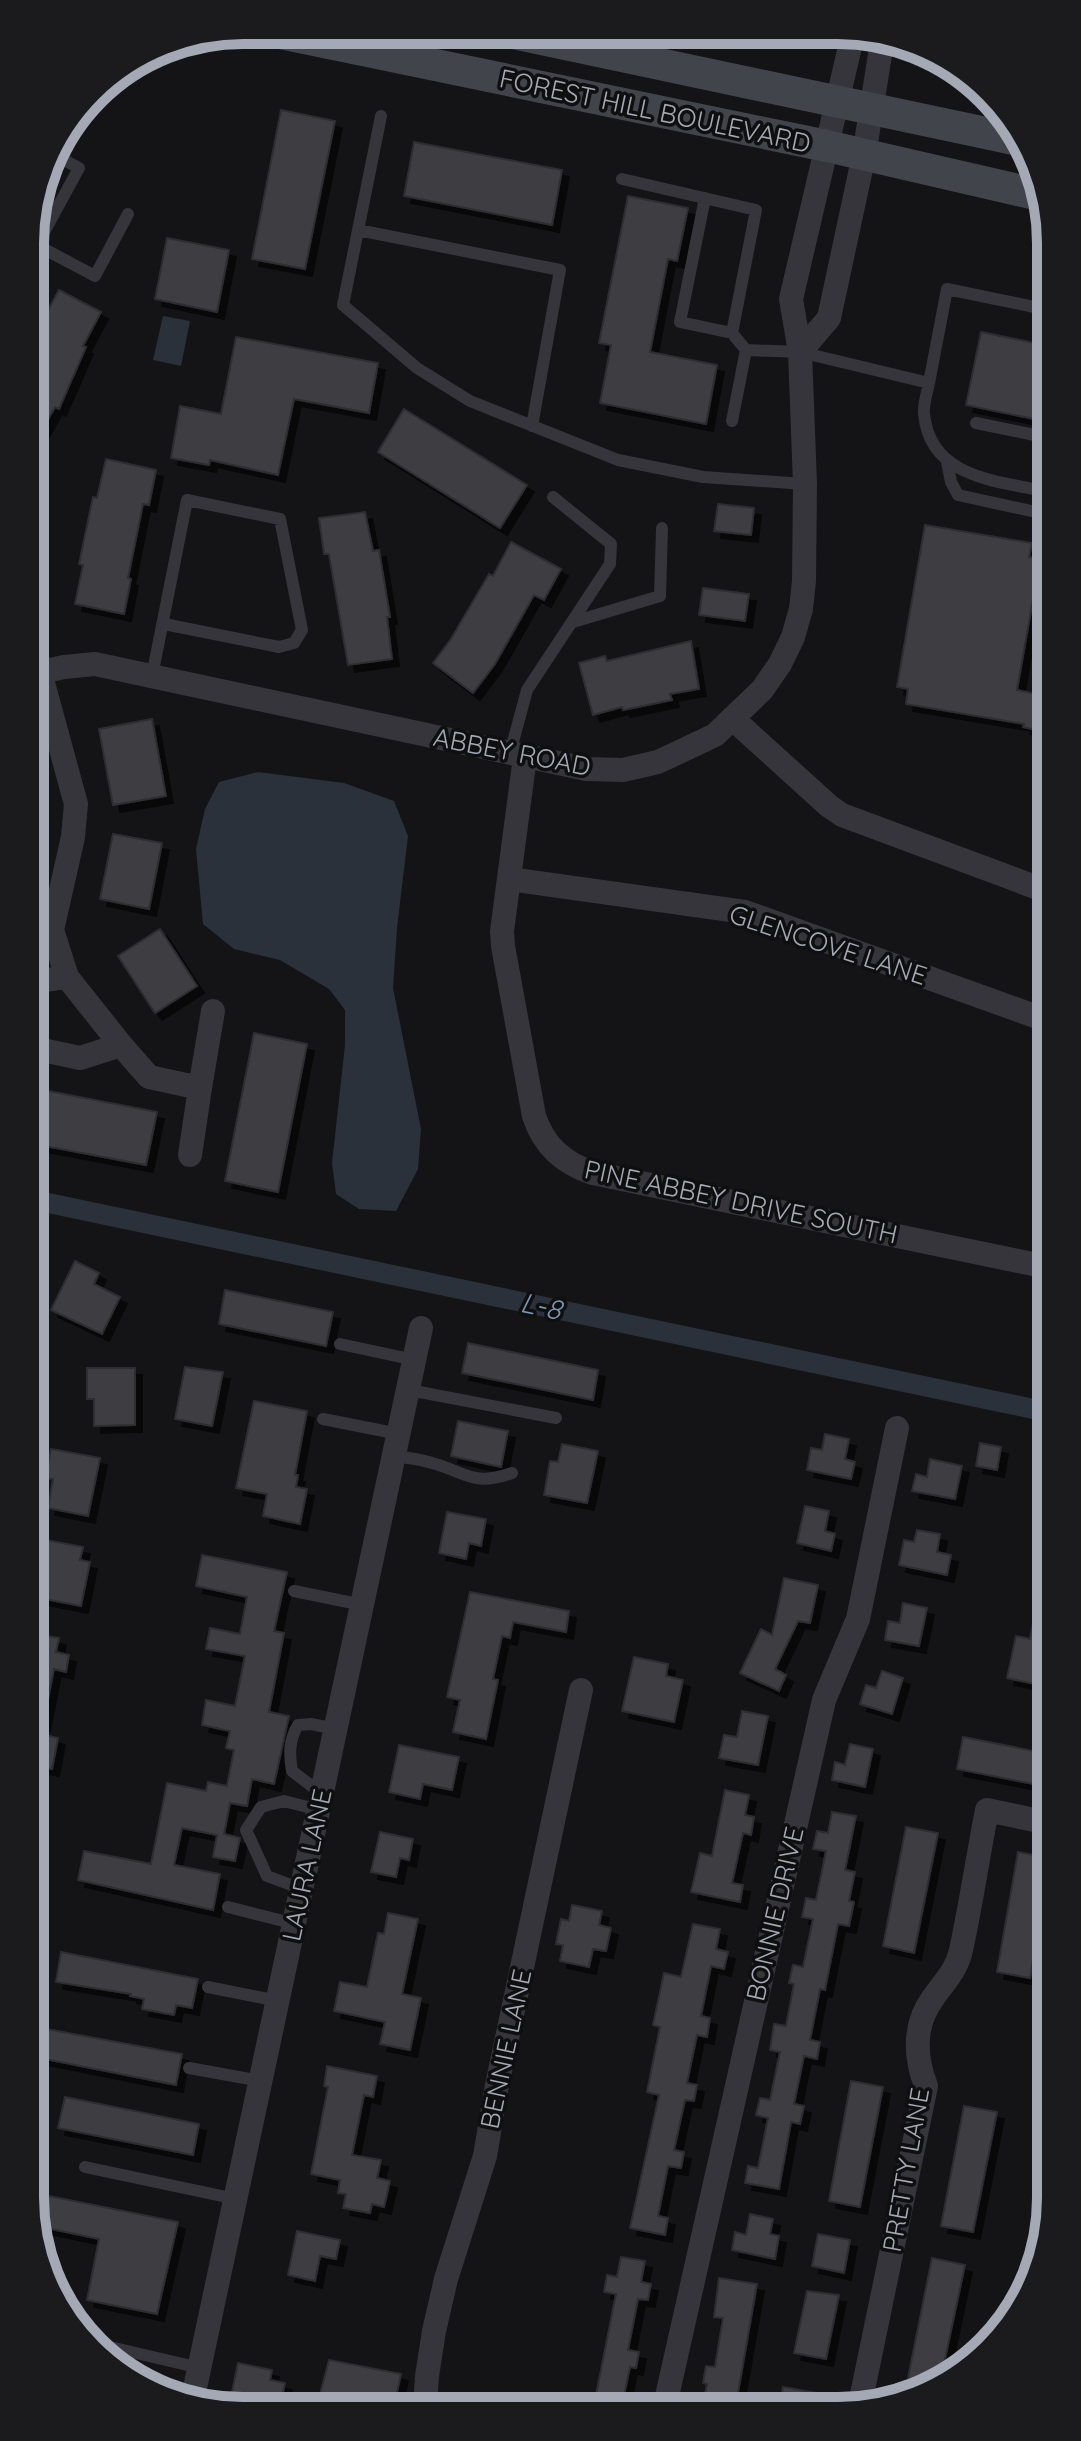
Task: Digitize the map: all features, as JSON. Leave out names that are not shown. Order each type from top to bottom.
[{"type":"main road","name":"FOREST HILL BOULEVARD","points":[[334,44],[827,146],[1030,193]]},
{"type":"main road","name":"FOREST HILL BOULEVARD","points":[[564,44],[1006,137]]},
{"type":"street","name":"ABBEY ROAD","points":[[44,672],[95,664],[586,769],[623,770],[658,762],[715,735],[762,690],[780,664],[793,637],[801,609],[805,484],[800,352],[791,299],[850,44]]},
{"type":"street","points":[[800,352],[829,318],[864,155],[881,49]]},
{"type":"street","name":"ABBEY ROAD","points":[[44,699],[76,804],[73,837],[52,930],[67,977],[149,1077],[200,1088]]},
{"type":"street","points":[[734,720],[842,815],[1037,888]]},
{"type":"street","name":"PINE ABBEY DRIVE SOUTH","points":[[517,755],[503,946],[534,1116],[546,1141],[566,1161],[593,1173],[1037,1265]]},
{"type":"street","name":"GLENCOVE LANE","points":[[509,879],[760,916],[1037,1017]]},
{"type":"street","points":[[44,980],[67,977]]},
{"type":"street","points":[[190,1155],[213,1011]]},
{"type":"street","points":[[44,1050],[80,1058],[121,1045]]},
{"type":"street","name":"LAURA LANE","points":[[195,2390],[421,1328]]},
{"type":"street","name":"BONNIE DRIVE","points":[[667,2397],[820,1716],[858,1619],[897,1428]]},
{"type":"street","name":"BENNIE LANE","points":[[426,2397],[434,2331],[446,2279],[485,2156],[497,2085],[581,1690]]},
{"type":"street","name":"PRETTY LANE","points":[[862,2395],[926,2086],[918,2057],[920,2026],[932,1999],[950,1976],[961,1950],[987,1810],[1037,1821]]},
{"type":"lane","points":[[381,116],[343,305],[417,368],[470,401],[618,460],[703,477],[805,484]]},
{"type":"lane","points":[[45,227],[79,168],[63,159]]},
{"type":"lane","points":[[622,179],[756,210],[732,333]]},
{"type":"lane","points":[[705,198],[680,322],[732,333],[746,350],[800,352],[929,383]]},
{"type":"lane","points":[[44,253],[95,276],[128,214]]},
{"type":"lane","points":[[358,230],[560,270],[532,426]]},
{"type":"lane","points":[[1037,308],[947,289],[923,412],[931,442],[947,462],[984,479],[1037,489]]},
{"type":"lane","points":[[732,421],[746,350]]},
{"type":"lane","points":[[976,423],[1037,436]]},
{"type":"lane","points":[[947,462],[951,482],[958,495],[1037,512]]},
{"type":"lane","points":[[517,755],[527,690],[610,564],[611,544],[553,497]]},
{"type":"lane","points":[[152,676],[187,500],[280,519],[302,630],[294,643],[279,647],[164,624]]},
{"type":"lane","points":[[573,622],[660,596],[662,528]]},
{"type":"lane","points":[[340,1344],[415,1360]]},
{"type":"lane","points":[[409,1390],[556,1418]]},
{"type":"lane","points":[[323,1419],[397,1445],[462,1476],[498,1478],[512,1473]]},
{"type":"lane","points":[[294,1591],[363,1605]]},
{"type":"lane","points":[[321,1802],[292,1771],[289,1755],[292,1735],[298,1725],[336,1729]]},
{"type":"lane","points":[[302,1889],[267,1876],[246,1830],[261,1807],[284,1801],[321,1802]]},
{"type":"lane","points":[[228,1907],[295,1924]]},
{"type":"lane","points":[[208,1987],[278,2001]]},
{"type":"lane","points":[[189,2068],[261,2081]]},
{"type":"lane","points":[[85,2167],[236,2199]]},
{"type":"lane","points":[[111,2347],[200,2368]]},
{"type":"shaded area","points":[[163,316],[190,321],[181,366],[153,360]]},
{"type":"shaded area","points":[[258,772],[344,783],[394,801],[408,836],[393,988],[421,1129],[418,1169],[396,1211],[359,1209],[336,1194],[332,1163],[345,1045],[345,1010],[329,989],[280,960],[234,949],[203,924],[196,849],[205,809],[219,782]]},
{"type":"building","points":[[281,110],[335,121],[305,269],[252,259]]},
{"type":"building","points":[[414,142],[562,170],[552,225],[404,196]]},
{"type":"building","points":[[628,196],[688,208],[677,261],[668,259],[650,352],[717,365],[706,424],[600,403],[611,345],[599,343]]},
{"type":"building","points":[[167,238],[229,250],[217,312],[155,299]]},
{"type":"building","points":[[59,290],[101,312],[83,346],[86,347],[59,409],[55,407],[44,427],[44,317]]},
{"type":"building","points":[[981,332],[1037,344],[1037,420],[966,405]]},
{"type":"building","points":[[236,337],[378,363],[369,413],[294,399],[278,475],[210,460],[209,465],[171,458],[180,406],[221,414]]},
{"type":"building","points":[[404,409],[527,485],[500,528],[378,452]]},
{"type":"building","points":[[106,459],[156,470],[149,505],[143,504],[124,614],[75,604],[83,565],[79,564],[93,497],[97,498]]},
{"type":"building","points":[[718,504],[754,508],[751,535],[714,531]]},
{"type":"building","points":[[365,512],[373,551],[379,550],[390,617],[387,617],[392,659],[348,665],[329,554],[324,554],[319,518]]},
{"type":"building","points":[[925,525],[1032,543],[1029,557],[1037,558],[1037,576],[1017,690],[1037,694],[1037,730],[1023,727],[1024,724],[906,704],[908,689],[897,687]]},
{"type":"building","points":[[511,542],[561,569],[544,600],[534,595],[495,664],[473,693],[433,663],[451,639],[489,574],[493,576]]},
{"type":"building","points":[[703,588],[749,594],[745,621],[699,615]]},
{"type":"building","points":[[691,641],[699,689],[670,694],[672,700],[623,710],[622,707],[593,715],[579,663],[605,656],[607,661]]},
{"type":"building","points":[[152,719],[166,796],[113,805],[99,729]]},
{"type":"building","points":[[113,834],[162,843],[149,909],[100,899]]},
{"type":"building","points":[[160,929],[197,986],[155,1013],[118,956]]},
{"type":"building","points":[[254,1033],[307,1044],[278,1192],[225,1181]]},
{"type":"building","points":[[44,1090],[157,1112],[146,1165],[44,1146]]},
{"type":"building","points":[[75,1261],[99,1273],[94,1284],[120,1297],[102,1334],[51,1310]]},
{"type":"building","points":[[225,1290],[333,1312],[326,1346],[219,1324]]},
{"type":"building","points":[[468,1343],[598,1370],[593,1400],[462,1373]]},
{"type":"building","points":[[185,1367],[223,1372],[212,1426],[175,1419]]},
{"type":"building","points":[[87,1368],[135,1368],[135,1425],[94,1426],[94,1399],[87,1399]]},
{"type":"building","points":[[254,1401],[307,1411],[295,1475],[298,1475],[296,1487],[307,1489],[300,1524],[263,1516],[267,1494],[236,1488]]},
{"type":"building","points":[[458,1421],[508,1431],[501,1467],[451,1456]]},
{"type":"building","points":[[825,1434],[849,1439],[845,1459],[855,1462],[851,1479],[807,1470],[811,1448],[822,1450]]},
{"type":"building","points":[[980,1443],[1001,1447],[997,1470],[976,1466]]},
{"type":"building","points":[[562,1444],[598,1451],[587,1503],[544,1495],[550,1461],[558,1462]]},
{"type":"building","points":[[51,1449],[100,1458],[88,1516],[48,1508],[53,1479],[45,1478]]},
{"type":"building","points":[[930,1459],[962,1466],[955,1499],[912,1491],[916,1474],[927,1477]]},
{"type":"building","points":[[805,1506],[829,1511],[825,1531],[835,1534],[831,1551],[797,1543]]},
{"type":"building","points":[[447,1512],[486,1519],[481,1546],[469,1543],[466,1559],[439,1553]]},
{"type":"building","points":[[917,1530],[940,1534],[937,1552],[951,1555],[947,1575],[899,1565],[904,1540],[914,1542]]},
{"type":"building","points":[[44,1540],[83,1547],[80,1560],[90,1562],[81,1606],[44,1599],[47,1567],[44,1566]]},
{"type":"building","points":[[202,1555],[287,1572],[274,1631],[284,1633],[269,1712],[289,1716],[274,1784],[252,1779],[247,1806],[230,1803],[224,1834],[240,1838],[235,1861],[213,1857],[217,1835],[182,1828],[174,1865],[220,1874],[213,1910],[78,1880],[84,1851],[151,1864],[167,1783],[206,1791],[208,1782],[227,1786],[234,1750],[226,1748],[230,1731],[202,1725],[206,1700],[235,1706],[245,1656],[206,1649],[210,1628],[240,1634],[247,1597],[196,1586]]},
{"type":"building","points":[[784,1578],[818,1585],[810,1623],[798,1621],[775,1669],[786,1675],[779,1691],[740,1673],[761,1629],[772,1635]]},
{"type":"building","points":[[470,1592],[569,1611],[566,1632],[513,1622],[510,1638],[502,1636],[493,1679],[498,1680],[486,1739],[453,1732],[460,1700],[447,1697]]},
{"type":"building","points":[[903,1603],[927,1608],[919,1646],[885,1640],[888,1621],[900,1623]]},
{"type":"building","points":[[1037,1604],[1037,1684],[1007,1678],[1016,1636],[1030,1639]]},
{"type":"building","points":[[44,1636],[59,1638],[56,1652],[69,1655],[66,1672],[54,1669],[44,1719]]},
{"type":"building","points":[[634,1657],[668,1664],[666,1676],[683,1680],[674,1722],[622,1711]]},
{"type":"building","points":[[882,1671],[903,1678],[892,1714],[860,1704],[866,1685],[876,1688]]},
{"type":"building","points":[[742,1711],[768,1716],[758,1765],[719,1758],[724,1735],[737,1737]]},
{"type":"building","points":[[44,1735],[58,1738],[52,1769],[44,1768]]},
{"type":"building","points":[[963,1737],[1037,1752],[1037,1785],[957,1769]]},
{"type":"building","points":[[850,1744],[873,1749],[865,1787],[832,1780],[835,1762],[845,1765]]},
{"type":"building","points":[[399,1745],[459,1757],[452,1790],[423,1784],[420,1799],[389,1792]]},
{"type":"building","points":[[725,1790],[749,1795],[745,1815],[754,1817],[751,1835],[743,1833],[732,1883],[743,1885],[740,1902],[691,1892],[700,1853],[712,1856]]},
{"type":"building","points":[[832,1812],[856,1816],[845,1870],[855,1872],[849,1901],[854,1902],[849,1926],[838,1924],[825,1990],[820,1989],[810,2040],[820,2042],[817,2059],[804,2056],[794,2104],[804,2106],[800,2124],[791,2122],[779,2189],[745,2183],[748,2166],[758,2168],[768,2118],[756,2115],[760,2098],[770,2100],[780,2052],[770,2050],[774,2024],[786,2026],[794,1984],[789,1983],[793,1965],[803,1967],[813,1919],[802,1917],[806,1898],[816,1900],[826,1851],[813,1849],[817,1831],[828,1833]]},
{"type":"building","points":[[906,1827],[938,1833],[914,1953],[883,1946]]},
{"type":"building","points":[[380,1832],[413,1839],[409,1860],[400,1858],[396,1877],[371,1872]]},
{"type":"building","points":[[1018,1852],[1037,1856],[1037,1934],[1030,1978],[997,1972]]},
{"type":"building","points":[[572,1905],[602,1911],[599,1925],[611,1928],[606,1951],[593,1949],[589,1967],[560,1961],[563,1945],[556,1944],[561,1919],[569,1921]]},
{"type":"building","points":[[388,1913],[418,1919],[402,1994],[421,1998],[410,2050],[380,2044],[385,2022],[334,2011],[340,1982],[367,1987],[378,1933],[384,1934]]},
{"type":"building","points":[[693,1924],[720,1929],[716,1949],[728,1952],[724,1969],[711,1966],[701,2016],[710,2018],[707,2037],[697,2035],[687,2083],[697,2085],[694,2101],[685,2100],[674,2150],[684,2152],[681,2168],[668,2166],[658,2216],[668,2218],[665,2235],[630,2228],[659,2095],[647,2092],[660,2027],[653,2025],[664,1973],[681,1977]]},
{"type":"building","points":[[61,1952],[198,1979],[192,2008],[176,2005],[174,2015],[142,2009],[144,1999],[131,1994],[56,1982]]},
{"type":"building","points":[[46,2029],[182,2054],[176,2085],[44,2059]]},
{"type":"building","points":[[327,2066],[377,2076],[373,2097],[364,2095],[352,2155],[381,2160],[377,2178],[390,2181],[384,2207],[372,2204],[370,2213],[343,2208],[346,2194],[338,2193],[340,2180],[311,2174],[328,2087],[324,2086]]},
{"type":"building","points":[[851,2081],[883,2087],[860,2207],[829,2201]]},
{"type":"building","points":[[65,2097],[199,2124],[193,2155],[58,2128]]},
{"type":"building","points":[[964,2106],[997,2112],[973,2232],[941,2226]]},
{"type":"building","points":[[44,2195],[178,2222],[157,2314],[87,2300],[99,2239],[47,2228]]},
{"type":"building","points":[[750,2214],[773,2219],[770,2234],[779,2236],[775,2259],[732,2250],[735,2232],[746,2235]]},
{"type":"building","points":[[297,2231],[340,2240],[336,2259],[320,2256],[315,2281],[288,2275]]},
{"type":"building","points":[[818,2234],[850,2240],[844,2273],[812,2266]]},
{"type":"building","points":[[621,2257],[645,2261],[641,2282],[651,2284],[648,2300],[638,2299],[628,2350],[639,2352],[636,2368],[630,2367],[624,2397],[596,2397],[616,2294],[604,2292],[607,2275],[617,2277]]},
{"type":"building","points":[[932,2258],[965,2265],[943,2367],[919,2380],[908,2378]]},
{"type":"building","points":[[719,2278],[757,2284],[737,2397],[705,2397],[706,2366],[715,2367],[723,2318],[714,2317]]},
{"type":"building","points":[[807,2291],[839,2295],[826,2359],[794,2353]]},
{"type":"building","points":[[329,2360],[401,2374],[396,2397],[319,2397]]},
{"type":"building","points":[[238,2363],[272,2370],[270,2380],[285,2383],[282,2397],[231,2396]]},
{"type":"building","points":[[783,2387],[833,2396],[833,2397],[781,2397]]},
{"type":"waterway","name":"L-8","points":[[44,1202],[1037,1410]]}]
